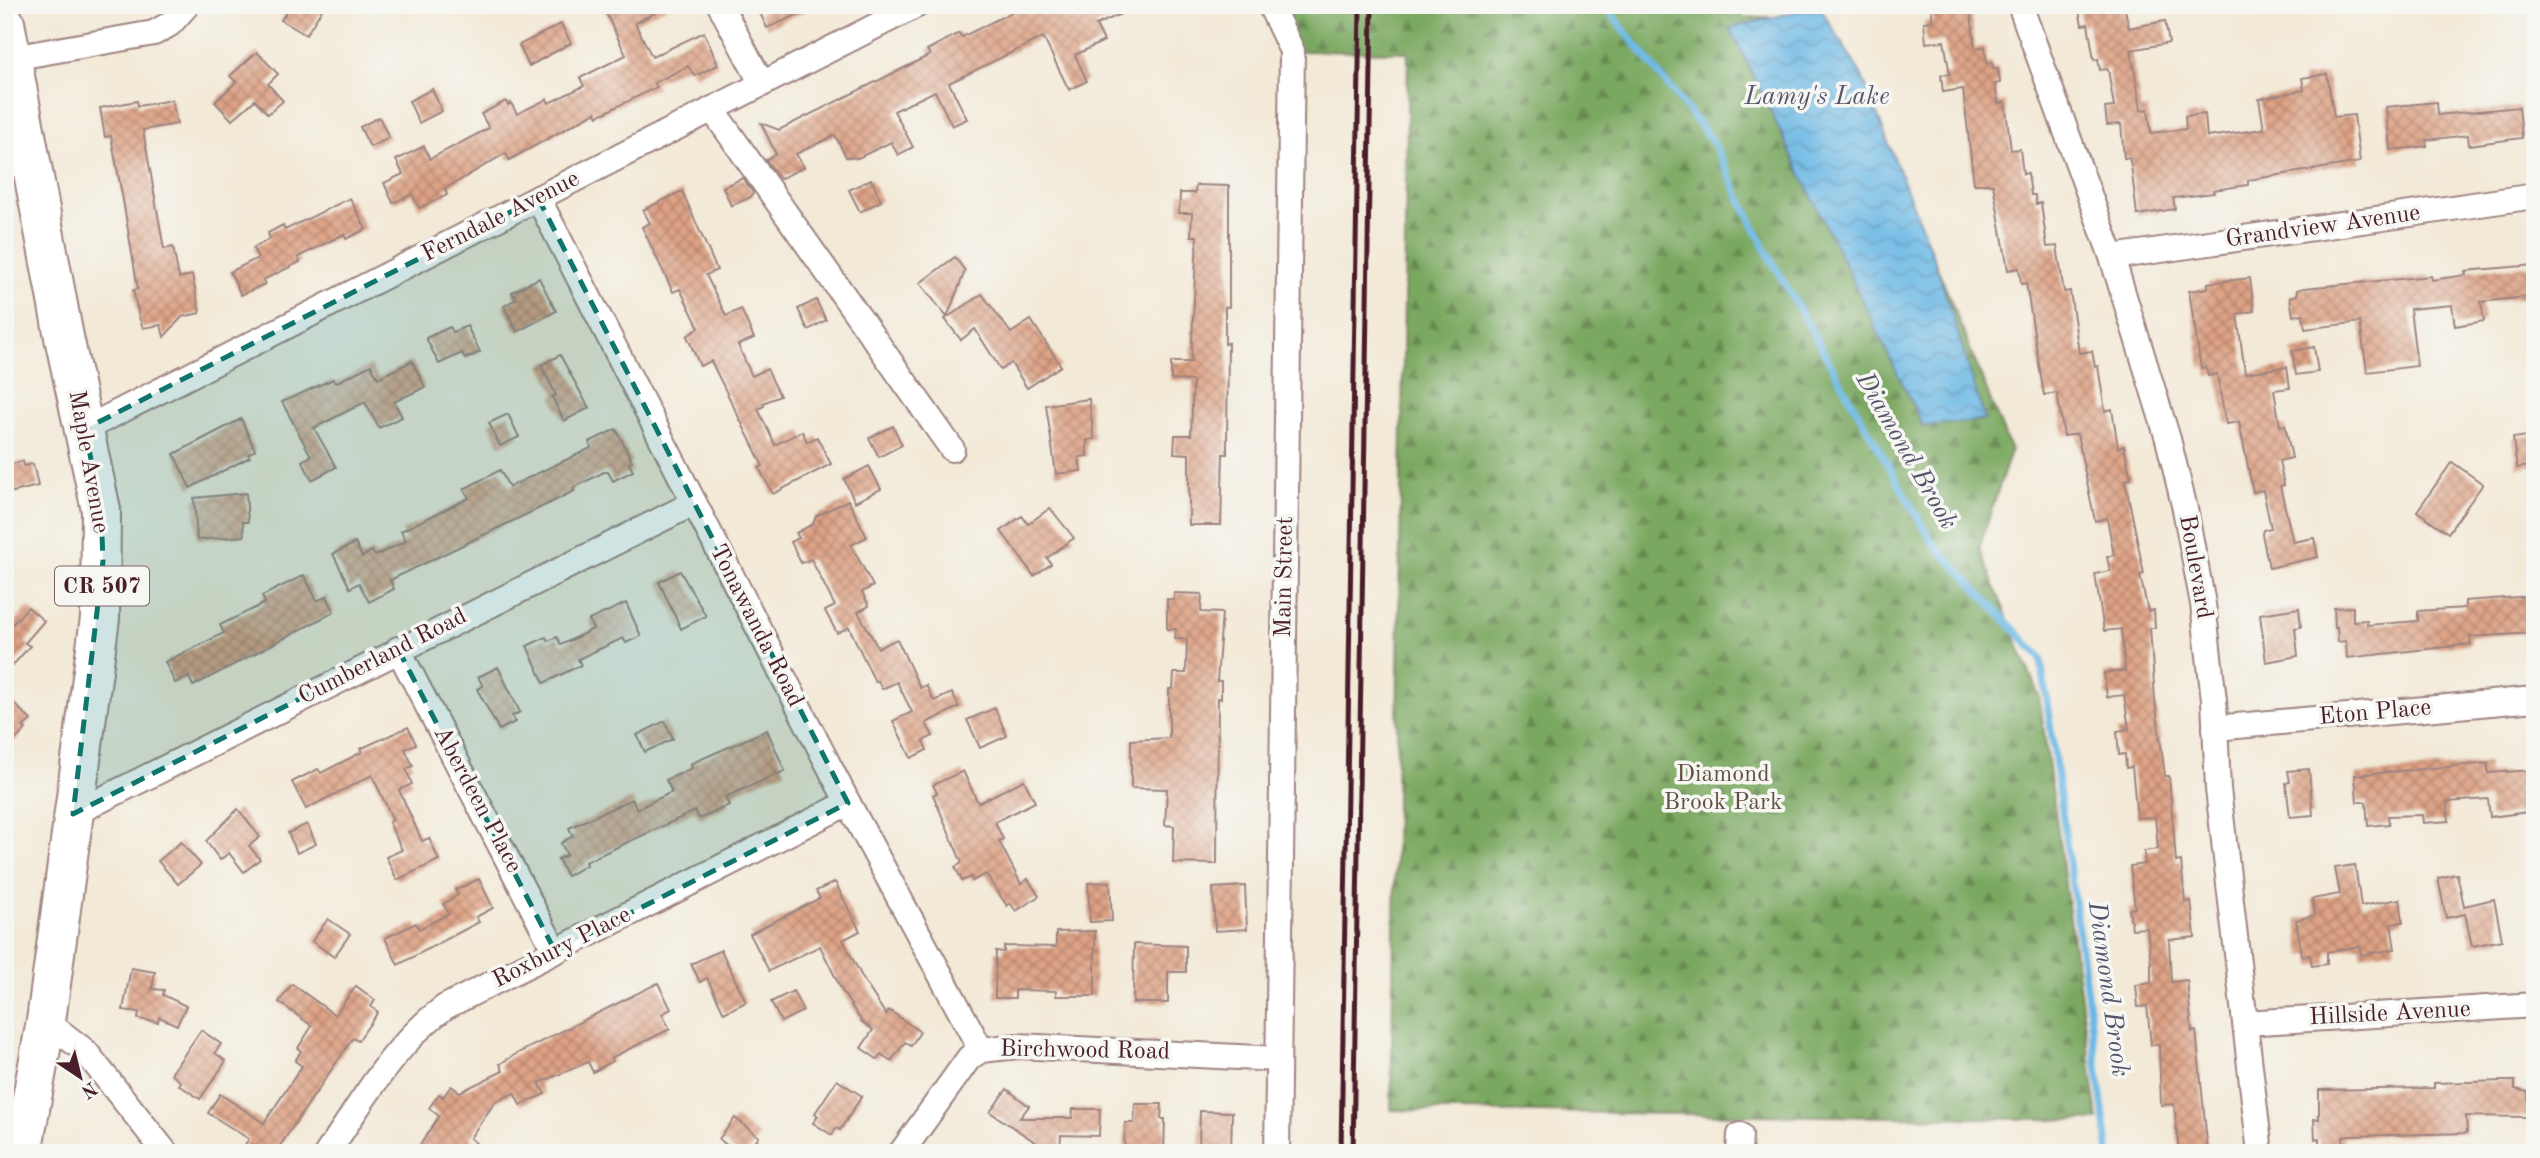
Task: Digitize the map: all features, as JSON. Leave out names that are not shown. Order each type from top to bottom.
[{"type":"main road","name":"Maple Avenue","points":[[9,40],[101,510],[103,561],[100,618],[46,1021],[17,1144]]},
{"type":"street","points":[[9,40],[154,33],[170,24],[187,5]]},
{"type":"street","points":[[720,5],[762,84]]},
{"type":"street","name":"Ferndale Avenue","points":[[85,429],[917,5]]},
{"type":"street","name":"Main Street","points":[[1270,5],[1292,51],[1277,1153]]},
{"type":"street","name":"Boulevard","points":[[2020,5],[2112,257],[2168,439],[2185,509],[2203,604],[2216,728],[2218,789],[2260,1153]]},
{"type":"street","points":[[712,109],[952,449]]},
{"type":"street","name":"Grandview Avenue","points":[[2112,257],[2535,196]]},
{"type":"street","name":"Tonawanda Road","points":[[538,198],[848,803],[981,1051]]},
{"type":"street","name":"Cumberland Road","points":[[73,814],[694,503]]},
{"type":"street","name":"Aberdeen Place","points":[[398,649],[555,951]]},
{"type":"street","name":"Eton Place","points":[[2216,728],[2535,699]]},
{"type":"street","name":"Roxbury Place","points":[[327,1153],[397,1049],[419,1026],[445,1007],[848,803]]},
{"type":"street","name":"Hillside Avenue","points":[[2245,1023],[2535,1005]]},
{"type":"street","points":[[46,1021],[85,1051],[166,1153]]},
{"type":"street","name":"Birchwood Road","points":[[901,1153],[957,1071],[981,1051],[1018,1046],[1278,1059]]},
{"type":"highlighted area","points":[[538,198],[848,803],[555,951],[398,649],[73,814],[103,561],[101,510],[85,429]]},
{"type":"green space","name":"Diamond Brook Park","points":[[1270,5],[1734,5],[1742,17],[1818,17],[1885,137],[2011,451],[1979,548],[2039,696],[2098,1120],[1391,1110],[1408,52],[1292,51]]},
{"type":"water","name":"Lamy's Lake","points":[[1819,6],[1861,74],[1935,261],[1985,420],[1923,426],[1730,28]]},
{"type":"building","points":[[291,5],[325,5],[306,35],[281,20]]},
{"type":"building","points":[[602,5],[671,5],[635,23],[652,57],[704,32],[718,65],[695,76],[688,66],[654,83],[657,87],[598,116],[596,112],[509,160],[506,153],[445,189],[447,195],[419,208],[412,194],[393,203],[384,183],[403,174],[396,160],[424,146],[430,159],[489,128],[481,114],[506,101],[508,105],[511,103],[517,114],[547,99],[549,103],[584,86],[580,78],[626,55]]},
{"type":"building","points":[[764,5],[820,5],[767,28],[760,13],[766,10]]},
{"type":"building","points":[[1026,5],[1141,5],[1096,25],[1104,41],[1075,55],[1087,81],[1069,90],[1043,37],[949,83],[967,119],[952,126],[935,91],[894,111],[913,147],[898,155],[891,142],[858,158],[846,157],[835,135],[796,154],[804,167],[780,179],[766,160],[776,154],[761,123],[779,130],[930,55],[927,50],[959,33],[962,37]]},
{"type":"building","points":[[1970,5],[1975,48],[1985,47],[1987,63],[1992,62],[1993,68],[1998,68],[2000,83],[1995,84],[1998,103],[2005,102],[2011,150],[2020,149],[2023,174],[2028,173],[2031,195],[2035,195],[2036,204],[2041,203],[2047,247],[2057,246],[2064,292],[2070,291],[2079,353],[2092,351],[2095,367],[2098,366],[2105,411],[2112,409],[2118,447],[2124,446],[2131,479],[2125,480],[2144,574],[2140,575],[2148,611],[2154,610],[2155,628],[2150,628],[2155,699],[2165,776],[2169,776],[2176,862],[2181,861],[2185,902],[2191,901],[2195,937],[2169,940],[2171,982],[2187,980],[2192,1032],[2196,1031],[2208,1153],[2179,1153],[2174,1104],[2161,1105],[2159,1045],[2151,1045],[2147,1006],[2138,1007],[2136,985],[2151,983],[2151,963],[2147,928],[2132,929],[2129,909],[2135,908],[2130,866],[2145,864],[2144,851],[2158,849],[2155,817],[2137,818],[2132,767],[2126,768],[2125,754],[2119,755],[2117,731],[2129,729],[2124,695],[2107,697],[2104,673],[2125,671],[2121,629],[2104,631],[2095,574],[2110,571],[2107,557],[2114,555],[2107,518],[2095,521],[2077,434],[2064,436],[2057,393],[2044,395],[2026,283],[2021,284],[2019,268],[2008,270],[1993,184],[1974,184],[1963,89],[1943,92],[1941,75],[1950,74],[1944,41],[1926,43],[1924,22],[1933,21],[1931,7]]},
{"type":"building","points":[[2078,5],[2124,5],[2129,28],[2165,21],[2169,43],[2131,50],[2141,110],[2148,109],[2151,133],[2186,129],[2185,116],[2205,114],[2207,137],[2264,129],[2259,99],[2304,90],[2302,78],[2327,74],[2334,117],[2354,115],[2360,162],[2248,180],[2248,185],[2173,198],[2175,209],[2137,215],[2131,165],[2129,158],[2124,158],[2121,124],[2107,125],[2105,108],[2114,107],[2108,69],[2100,70],[2098,59],[2094,60],[2088,24],[2082,25]]},
{"type":"building","points":[[561,24],[571,43],[529,66],[519,45]]},
{"type":"building","points":[[257,52],[278,74],[268,84],[283,101],[268,114],[255,100],[232,120],[215,102],[236,82],[230,76]]},
{"type":"building","points":[[432,89],[442,111],[419,123],[409,101]]},
{"type":"building","points":[[172,100],[177,124],[143,130],[164,249],[173,247],[179,278],[192,275],[200,313],[182,317],[164,337],[161,325],[143,328],[139,317],[133,290],[138,289],[123,200],[111,136],[105,137],[100,108],[137,101],[138,106]]},
{"type":"building","points":[[2437,102],[2438,115],[2519,107],[2522,138],[2469,145],[2468,135],[2426,140],[2427,146],[2390,150],[2386,107]]},
{"type":"building","points":[[379,117],[389,138],[370,147],[360,127]]},
{"type":"building","points":[[743,178],[753,193],[751,197],[731,206],[723,187]]},
{"type":"building","points":[[871,179],[881,201],[860,212],[849,190]]},
{"type":"building","points":[[1196,185],[1229,186],[1229,307],[1225,307],[1225,344],[1228,343],[1227,454],[1223,454],[1221,525],[1189,525],[1189,454],[1174,453],[1175,435],[1191,435],[1193,381],[1171,380],[1171,362],[1191,362],[1197,236],[1191,236],[1192,213],[1179,213],[1180,193],[1195,193]]},
{"type":"building","points":[[682,191],[717,270],[706,275],[726,316],[741,309],[754,338],[738,345],[752,376],[767,369],[780,396],[763,403],[764,406],[758,409],[775,445],[802,431],[807,442],[817,437],[831,464],[773,494],[759,468],[763,466],[711,361],[700,366],[687,336],[699,328],[680,289],[673,292],[642,227],[650,223],[643,210]]},
{"type":"building","points":[[350,198],[366,229],[346,239],[344,234],[298,257],[300,262],[263,280],[265,284],[241,295],[230,272],[258,258],[253,248],[270,239],[268,233],[283,225],[285,230]]},
{"type":"building","points":[[955,257],[965,271],[947,317],[920,283]]},
{"type":"building","points":[[2535,265],[2535,296],[2481,302],[2484,321],[2455,326],[2452,305],[2410,309],[2417,366],[2367,372],[2360,322],[2305,329],[2303,314],[2293,316],[2290,297],[2297,295],[2297,290],[2304,288],[2431,276],[2432,280],[2466,275],[2465,271]]},
{"type":"building","points":[[539,278],[556,311],[517,332],[504,306],[516,299],[512,292]]},
{"type":"building","points":[[2250,278],[2254,311],[2237,314],[2245,373],[2287,367],[2290,388],[2274,390],[2280,426],[2285,425],[2292,458],[2279,461],[2284,485],[2280,486],[2293,542],[2314,538],[2318,557],[2269,568],[2262,534],[2263,530],[2271,528],[2263,490],[2253,492],[2239,422],[2226,424],[2217,374],[2208,376],[2206,367],[2201,368],[2189,291],[2208,288],[2208,283]]},
{"type":"building","points":[[982,294],[1011,333],[1031,320],[1061,366],[1027,388],[1011,363],[1001,370],[975,329],[961,340],[945,319]]},
{"type":"building","points":[[816,300],[826,320],[808,330],[798,309]]},
{"type":"building","points":[[467,326],[480,352],[465,359],[462,353],[439,364],[426,338],[450,327],[453,332]]},
{"type":"building","points":[[2314,347],[2318,372],[2296,375],[2292,351]]},
{"type":"building","points":[[560,355],[589,408],[564,421],[552,397],[556,395],[541,365]]},
{"type":"building","points":[[412,361],[425,387],[394,402],[402,417],[379,428],[365,402],[314,428],[336,467],[312,480],[302,461],[311,456],[282,402],[333,379],[335,383],[371,365],[378,378]]},
{"type":"building","points":[[1089,399],[1094,439],[1087,440],[1087,456],[1079,457],[1081,471],[1056,474],[1046,405]]},
{"type":"building","points":[[508,414],[519,437],[500,446],[489,423]]},
{"type":"building","points":[[241,419],[255,450],[248,454],[250,457],[190,488],[174,454]]},
{"type":"building","points":[[893,426],[902,445],[879,457],[869,438]]},
{"type":"building","points":[[616,429],[632,461],[629,463],[633,471],[613,481],[608,472],[604,472],[573,488],[574,491],[390,580],[394,589],[369,602],[359,583],[350,588],[333,554],[355,543],[362,557],[372,551],[375,556],[406,541],[401,531],[469,498],[464,489],[500,470],[509,487],[591,448],[589,442]]},
{"type":"building","points":[[2535,435],[2535,465],[2517,468],[2513,438]]},
{"type":"building","points":[[23,461],[24,466],[33,464],[38,486],[5,494],[5,466]]},
{"type":"building","points":[[2452,462],[2483,484],[2448,533],[2417,511]]},
{"type":"building","points":[[869,466],[881,489],[855,502],[844,479]]},
{"type":"building","points":[[246,493],[248,522],[243,522],[244,536],[197,540],[194,498]]},
{"type":"building","points":[[848,500],[867,537],[851,545],[873,586],[862,592],[869,606],[858,612],[878,648],[897,639],[920,688],[926,685],[934,701],[952,693],[959,707],[926,723],[933,736],[923,741],[927,750],[911,758],[893,721],[912,712],[897,682],[882,689],[878,681],[875,682],[849,627],[837,633],[825,611],[835,606],[811,559],[801,563],[791,542],[799,538],[796,533],[813,524],[816,516]]},
{"type":"building","points":[[1050,508],[1074,538],[1047,558],[1051,564],[1034,576],[1001,531],[1022,516],[1028,524]]},
{"type":"building","points":[[680,571],[706,616],[681,629],[659,582]]},
{"type":"building","points":[[304,575],[317,601],[327,596],[334,612],[193,686],[189,677],[175,683],[165,662],[224,633],[220,625],[265,603],[262,596]]},
{"type":"building","points":[[1174,593],[1202,594],[1201,612],[1222,613],[1217,681],[1221,681],[1221,699],[1218,698],[1217,864],[1173,863],[1174,826],[1165,825],[1167,789],[1131,788],[1131,740],[1169,738],[1169,689],[1173,689],[1174,673],[1186,673],[1187,639],[1175,639],[1176,629],[1167,629],[1167,599],[1174,600]]},
{"type":"building","points":[[2531,596],[2533,633],[2470,637],[2471,644],[2347,658],[2346,641],[2338,642],[2337,627],[2335,628],[2334,608],[2353,607],[2353,621],[2367,620],[2367,625],[2418,621],[2418,611],[2465,608],[2465,601]]},
{"type":"building","points":[[626,603],[641,636],[626,643],[623,638],[578,659],[581,665],[544,683],[527,646],[546,637],[548,641],[557,637],[561,645],[593,629],[589,620]]},
{"type":"building","points":[[28,607],[44,621],[25,643],[30,646],[5,674],[5,633]]},
{"type":"building","points":[[2299,608],[2301,627],[2295,628],[2298,656],[2266,662],[2260,614]]},
{"type":"building","points":[[498,667],[520,712],[512,716],[515,722],[499,730],[477,689],[483,686],[478,677]]},
{"type":"building","points":[[5,695],[31,720],[5,751]]},
{"type":"building","points":[[995,708],[1007,736],[980,748],[967,720]]},
{"type":"building","points":[[665,721],[673,739],[645,752],[637,735]]},
{"type":"building","points":[[408,727],[416,744],[405,749],[413,766],[406,769],[412,784],[399,790],[422,841],[429,838],[439,860],[397,880],[386,857],[402,850],[389,822],[393,820],[372,775],[306,809],[292,782],[318,769],[321,773],[362,752],[360,749]]},
{"type":"building","points":[[767,730],[785,771],[725,797],[729,805],[702,818],[699,818],[695,811],[585,862],[586,865],[567,876],[558,859],[567,855],[561,843],[573,836],[569,828],[632,799],[637,809],[672,792],[666,780],[692,768],[690,764]]},
{"type":"building","points":[[2488,763],[2488,773],[2535,770],[2535,811],[2490,817],[2488,799],[2447,802],[2449,821],[2423,823],[2422,815],[2388,816],[2389,824],[2368,826],[2366,802],[2357,802],[2355,775]]},
{"type":"building","points":[[2309,769],[2313,815],[2290,817],[2286,783],[2290,782],[2288,771]]},
{"type":"building","points":[[963,771],[978,803],[1024,780],[1035,802],[995,822],[1003,839],[999,841],[1021,884],[1028,879],[1039,896],[1016,911],[1010,903],[1007,906],[986,874],[972,881],[971,877],[962,881],[955,867],[962,863],[933,795],[937,793],[933,785]]},
{"type":"building","points":[[238,809],[260,837],[249,846],[260,859],[244,872],[229,853],[220,860],[206,841]]},
{"type":"building","points":[[307,824],[316,844],[297,853],[288,833]]},
{"type":"building","points":[[181,842],[201,865],[178,884],[158,861]]},
{"type":"building","points":[[2355,865],[2361,906],[2400,899],[2403,922],[2391,924],[2395,949],[2361,955],[2360,946],[2327,952],[2327,964],[2312,966],[2310,955],[2302,956],[2296,920],[2315,915],[2312,899],[2340,894],[2335,868]]},
{"type":"building","points":[[2457,874],[2464,906],[2494,899],[2502,940],[2472,946],[2465,914],[2446,918],[2438,878]]},
{"type":"building","points":[[479,879],[493,908],[476,917],[479,922],[398,965],[385,938],[416,923],[419,929],[449,914],[443,904],[458,895],[455,890]]},
{"type":"building","points":[[835,882],[860,931],[843,940],[863,979],[886,1015],[889,1010],[920,1032],[911,1046],[905,1042],[891,1061],[881,1054],[877,1059],[861,1048],[873,1030],[862,1022],[842,991],[820,946],[769,971],[750,934],[820,898],[816,891]]},
{"type":"building","points":[[1110,882],[1112,921],[1090,922],[1088,883]]},
{"type":"building","points":[[1245,886],[1247,929],[1215,931],[1213,888]]},
{"type":"building","points":[[328,919],[350,934],[334,957],[312,941]]},
{"type":"building","points":[[1095,931],[1095,996],[1056,996],[1056,991],[1015,990],[1015,998],[995,998],[996,951],[1004,952],[1004,946],[1056,947],[1056,932]]},
{"type":"building","points":[[1134,944],[1186,946],[1186,972],[1168,972],[1168,1003],[1133,1003]]},
{"type":"building","points":[[721,950],[746,1002],[724,1013],[707,978],[700,982],[691,964]]},
{"type":"building","points":[[131,968],[155,972],[152,989],[164,990],[163,995],[186,1006],[177,1025],[159,1017],[158,1022],[138,1019],[139,1012],[123,1010]]},
{"type":"building","points":[[658,983],[671,1009],[662,1014],[670,1029],[611,1058],[613,1061],[593,1072],[588,1062],[539,1083],[545,1094],[520,1105],[514,1093],[495,1102],[470,1138],[487,1153],[415,1153],[439,1116],[429,1108],[439,1094],[443,1097],[451,1086],[460,1092],[503,1071],[500,1064],[516,1054]]},
{"type":"building","points":[[292,984],[335,1015],[356,986],[375,1000],[371,1007],[378,1012],[358,1041],[353,1038],[275,1153],[239,1153],[249,1139],[208,1113],[220,1094],[264,1123],[302,1066],[295,1061],[301,1051],[298,1048],[312,1026],[279,1002]]},
{"type":"building","points":[[793,991],[803,1011],[781,1022],[771,1002]]},
{"type":"building","points":[[201,1030],[221,1044],[215,1053],[226,1061],[200,1099],[179,1085],[181,1082],[171,1074]]},
{"type":"building","points":[[837,1080],[862,1096],[840,1130],[836,1128],[832,1135],[813,1123],[818,1116],[815,1113]]},
{"type":"building","points":[[2515,1081],[2515,1089],[2528,1092],[2529,1117],[2466,1116],[2467,1133],[2343,1137],[2344,1153],[2319,1153],[2319,1138],[2315,1139],[2314,1119],[2319,1119],[2319,1090],[2434,1088],[2434,1083]]},
{"type":"building","points":[[1007,1089],[1029,1106],[1020,1118],[1072,1118],[1073,1109],[1100,1109],[1099,1136],[1061,1135],[1060,1153],[1038,1153],[1038,1144],[990,1112]]},
{"type":"building","points":[[1135,1104],[1162,1104],[1161,1119],[1165,1119],[1164,1152],[1124,1151],[1125,1123],[1134,1123]]},
{"type":"building","points":[[1200,1111],[1232,1112],[1231,1153],[1213,1153],[1213,1147],[1199,1147]]},
{"type":"building","points":[[735,1118],[759,1137],[747,1153],[737,1153],[719,1139]]},
{"type":"waterway","name":"Diamond Brook","points":[[1604,5],[1713,142],[1765,249],[1932,542],[2041,658],[2109,1153]]},
{"type":"railway","points":[[1341,1153],[1360,5]]},
{"type":"railway","points":[[1353,1153],[1372,5]]}]
